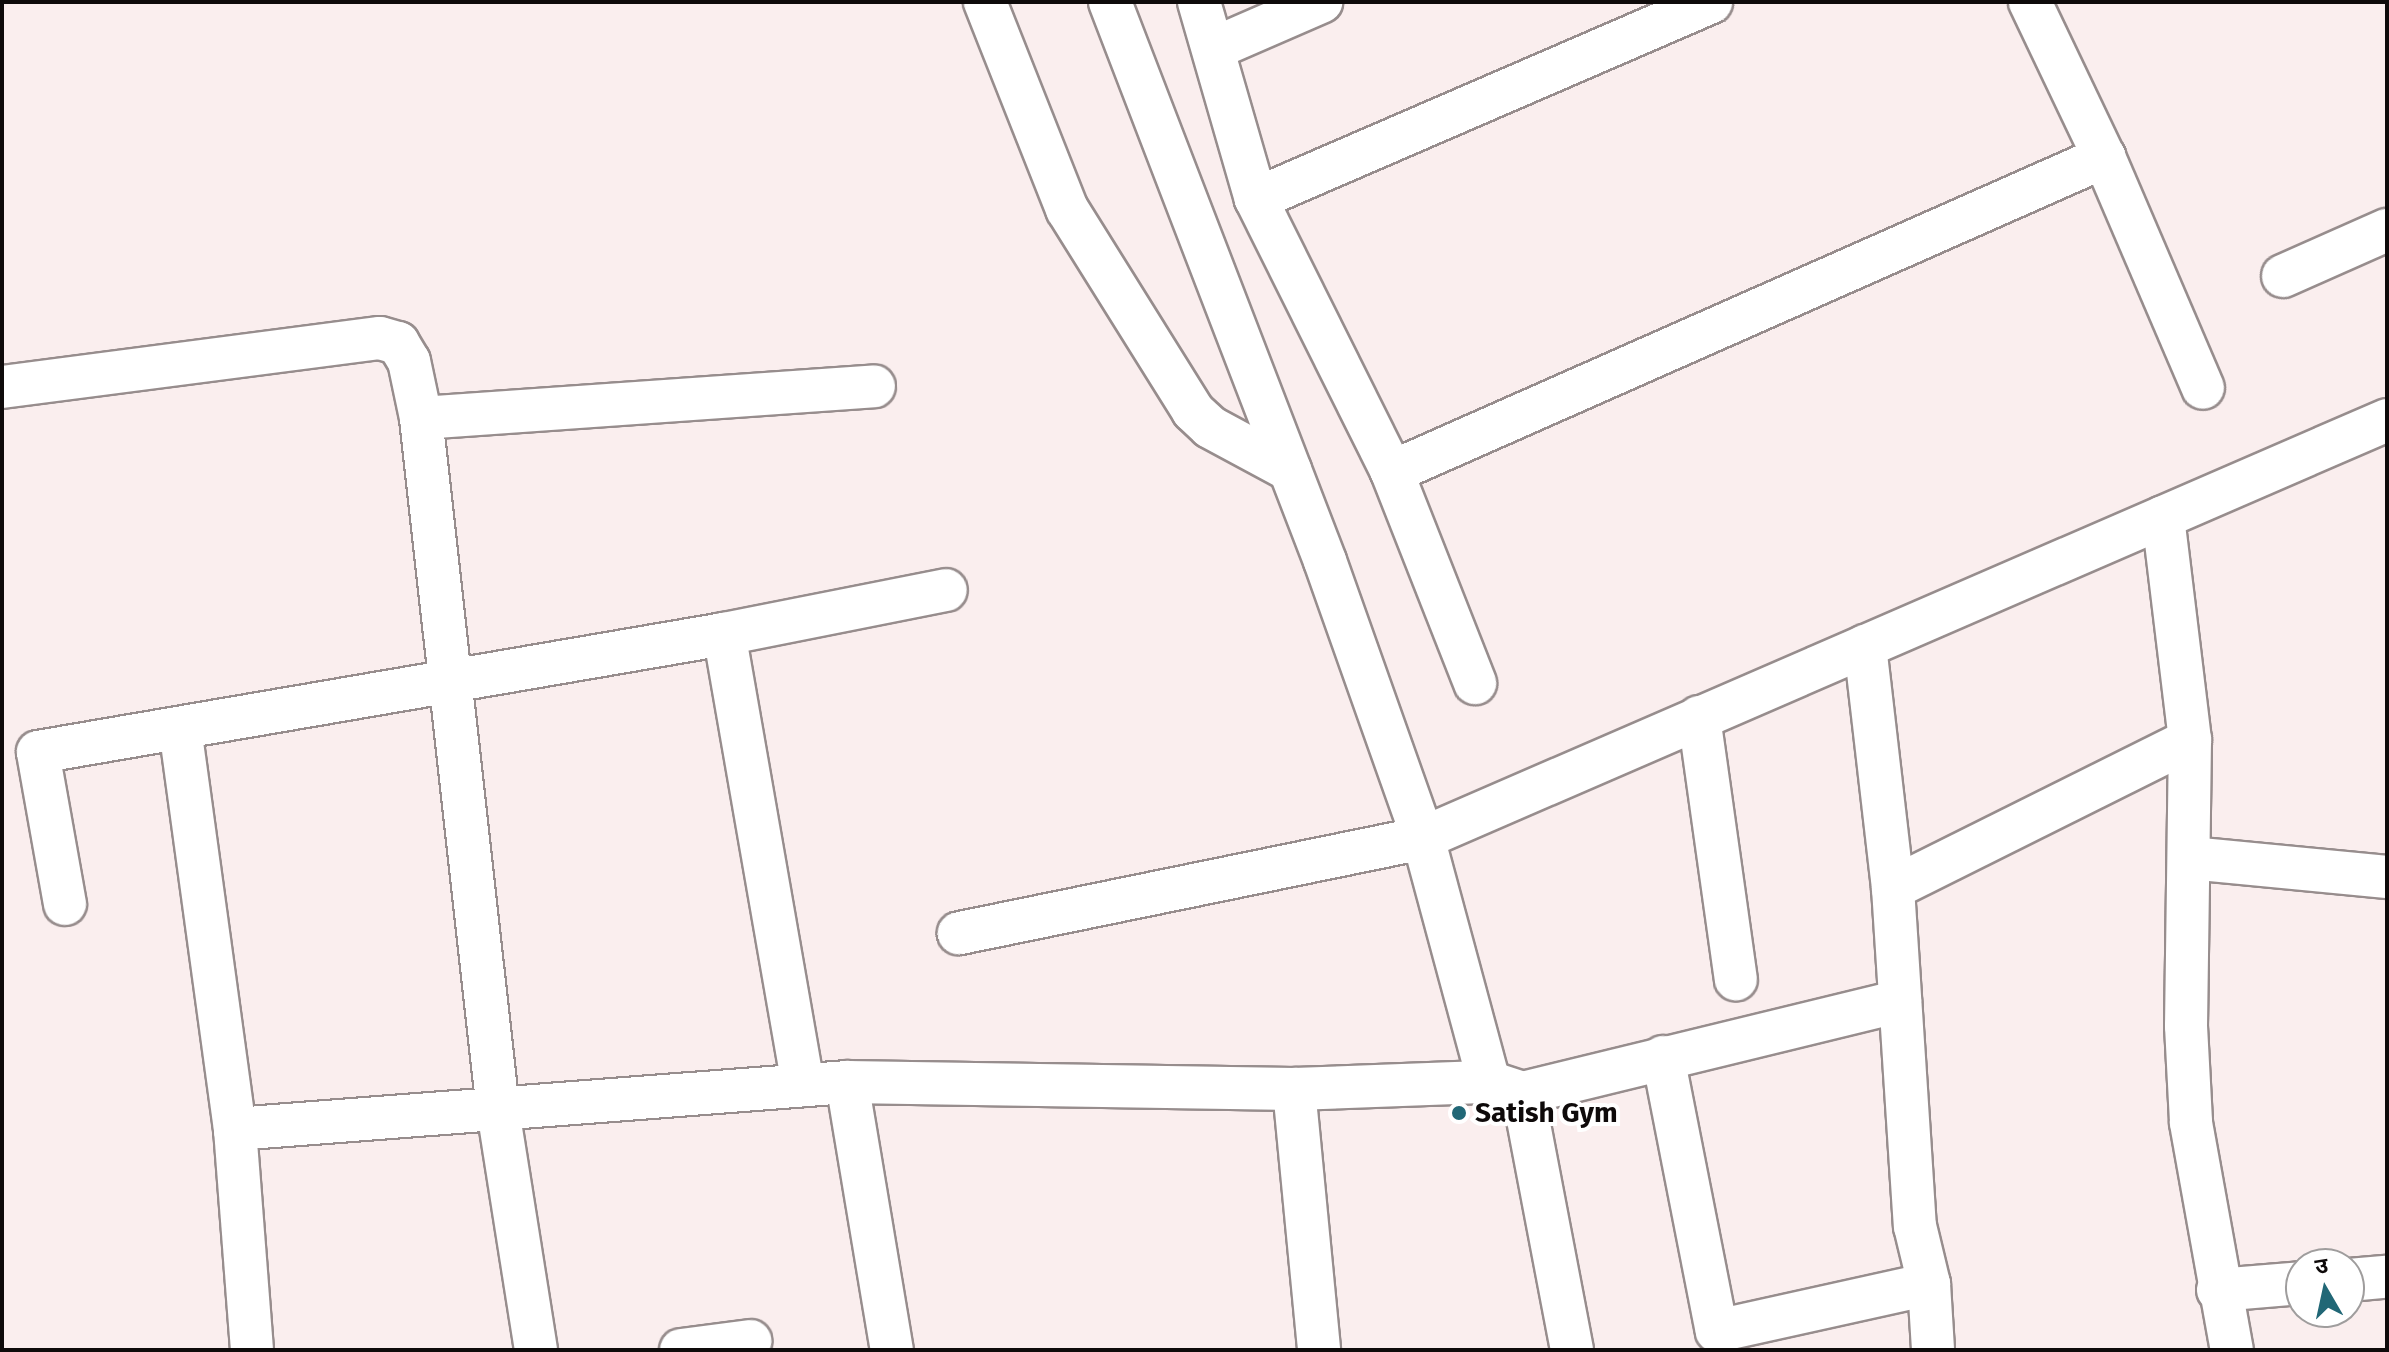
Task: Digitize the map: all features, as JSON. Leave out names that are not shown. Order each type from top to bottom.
[{"type":"street","points":[[985,2],[1067,209],[1193,411],[1210,427],[1290,470]]},
{"type":"street","points":[[1110,2],[1290,470],[1423,838],[1506,1087],[1572,1350]]},
{"type":"street","points":[[1199,2],[1215,48],[1256,199],[1392,472],[1475,683]]},
{"type":"street","points":[[1215,48],[1321,2]]},
{"type":"street","points":[[1256,199],[1711,2]]},
{"type":"street","points":[[2030,2],[2104,157],[2203,388]]},
{"type":"street","points":[[1392,472],[2104,157]]},
{"type":"street","points":[[2283,276],[2387,230]]},
{"type":"street","points":[[2,387],[380,338],[398,343],[409,361],[421,418],[498,1110],[536,1350]]},
{"type":"street","points":[[421,418],[874,386]]},
{"type":"street","points":[[959,933],[1423,838],[2387,420]]},
{"type":"street","points":[[2163,517],[2190,740],[2186,1026],[2191,1123],[2218,1290],[2232,1350]]},
{"type":"street","points":[[65,904],[38,752],[452,683],[946,590]]},
{"type":"street","points":[[724,634],[803,1085]]},
{"type":"street","points":[[1865,646],[1893,888],[1915,1226],[1929,1284],[1933,1350]]},
{"type":"street","points":[[1699,717],[1736,979]]},
{"type":"street","points":[[180,728],[235,1129],[252,1350]]},
{"type":"street","points":[[1893,888],[2190,740]]},
{"type":"street","points":[[2190,858],[2387,877]]},
{"type":"street","points":[[235,1129],[847,1082],[1294,1089],[1506,1087],[1663,1057],[1900,1001]]},
{"type":"street","points":[[1663,1057],[1718,1340],[1929,1284]]},
{"type":"street","points":[[847,1082],[892,1350]]},
{"type":"street","points":[[1294,1089],[1319,1350]]},
{"type":"street","points":[[2365,1279],[2387,1277]]},
{"type":"street","points":[[2218,1290],[2285,1284]]},
{"type":"street","points":[[681,1350],[750,1341]]},
{"type":"place","name":"Satish Gym","points":[[1459,1113]]}]
